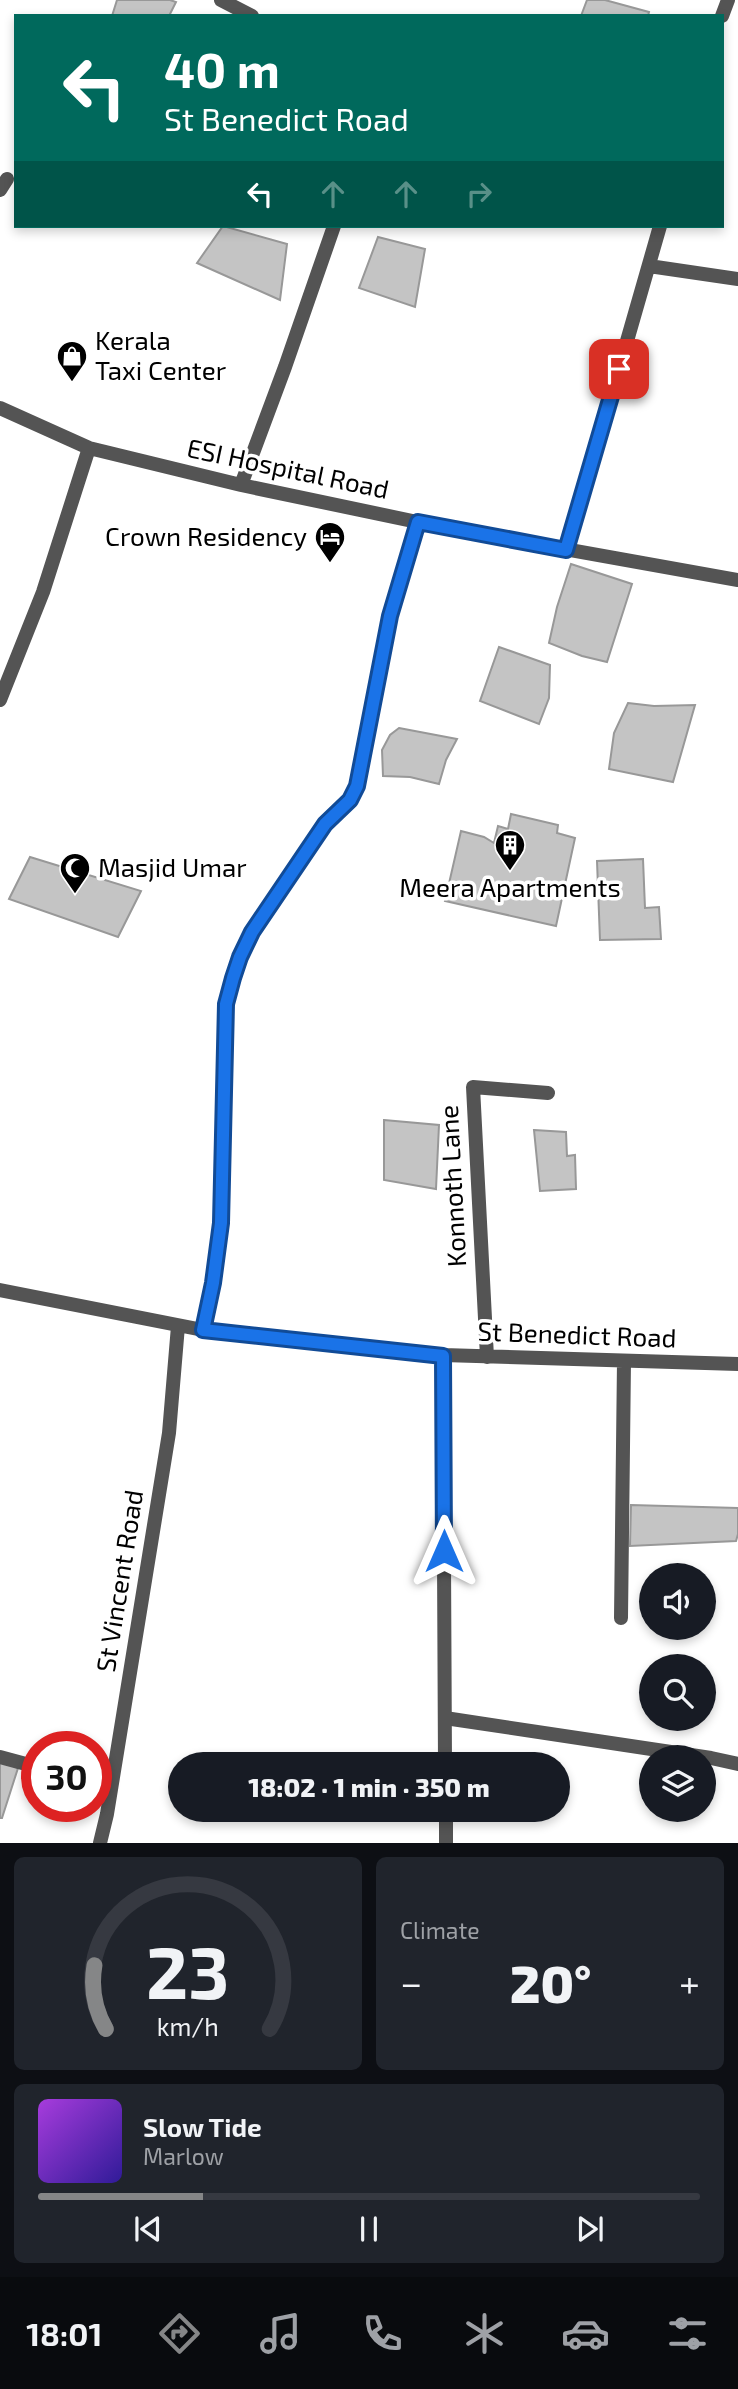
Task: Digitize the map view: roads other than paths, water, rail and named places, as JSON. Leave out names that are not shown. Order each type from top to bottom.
[{"type":"street","points":[[221,0],[248,14]]},
{"type":"street","points":[[241,485],[333,228]]},
{"type":"street","points":[[566,550],[659,228]]},
{"type":"street","points":[[649,266],[738,279]]},
{"type":"street","name":"ESI Hospital Road","points":[[0,408],[89,448],[241,485],[418,522],[738,580]]},
{"type":"street","points":[[0,700],[43,592],[89,448]]},
{"type":"street","points":[[203,1330],[221,1223],[226,1004],[240,957],[252,932],[325,824],[350,800],[357,786],[390,616],[418,522]]},
{"type":"street","name":"Konnoth Lane","points":[[487,1357],[473,1087],[548,1093]]},
{"type":"street","name":"St Benedict Road","points":[[0,1290],[203,1330],[443,1356],[738,1364]]},
{"type":"street","name":"St Vincent Road","points":[[112,1783],[169,1433],[178,1326]]},
{"type":"street","points":[[443,1356],[445,1752]]},
{"type":"street","points":[[621,1618],[624,1361]]},
{"type":"street","points":[[445,1718],[738,1764]]},
{"type":"street","points":[[0,1757],[21,1763]]},
{"type":"street","name":"St Vincent Road","points":[[100,1843],[104,1822]]},
{"type":"street","points":[[446,1822],[446,1843]]},
{"type":"place","name":"Kerala Taxi Center","points":[[72,383]]},
{"type":"place","name":"Crown Residency","points":[[330,564]]},
{"type":"place","name":"Meera Apartments","points":[[510,872]]},
{"type":"place","name":"Masjid Umar","points":[[75,895]]}]
